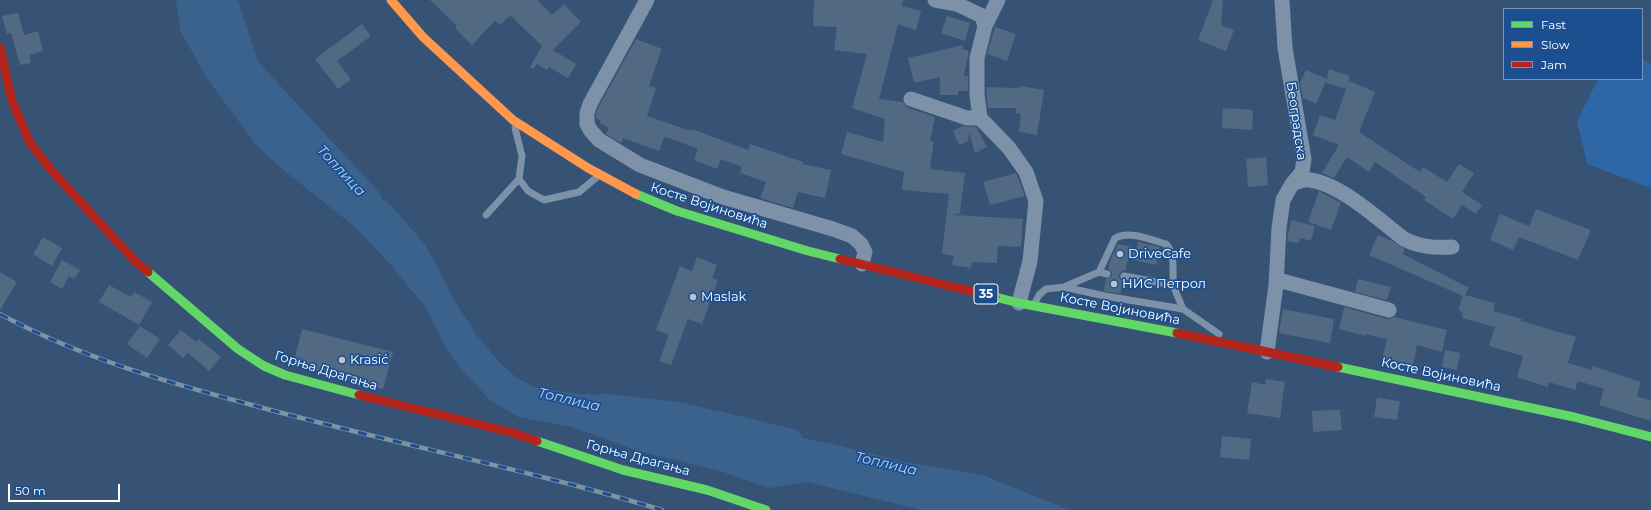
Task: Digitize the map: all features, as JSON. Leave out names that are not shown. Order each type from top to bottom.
[{"type":"main road","name":"Косте Војиновића","points":[[391,0],[423,37],[513,120],[557,149],[600,174],[641,196],[684,214],[808,251],[1018,302],[1224,343],[1531,408],[1651,437]]},
{"type":"main road","name":"Горња Драгања","points":[[0,48],[15,108],[30,142],[52,171],[134,260],[206,323],[238,349],[264,366],[285,375],[384,402],[510,432],[623,470],[707,490],[766,510]]},
{"type":"street","points":[[647,0],[590,104],[587,113],[587,124],[590,131],[599,140],[640,165],[723,197],[833,229],[852,236],[861,244],[865,252],[862,264]]},
{"type":"street","points":[[935,0],[957,4],[982,16],[985,26]]},
{"type":"street","points":[[998,0],[985,26],[977,58],[977,94],[980,118],[1009,148],[1026,172],[1036,201],[1030,261],[1018,302]]},
{"type":"street","name":"Београдска","points":[[1267,352],[1276,285],[1279,228],[1283,200],[1292,184],[1302,172],[1304,159],[1285,48],[1282,0]]},
{"type":"street","points":[[911,99],[968,118],[980,118]]},
{"type":"street","points":[[1292,184],[1302,180],[1310,180],[1343,193],[1404,239],[1413,244],[1427,247],[1452,247]]},
{"type":"street","points":[[1276,285],[1278,282],[1282,281],[1389,310]]},
{"type":"lane","points":[[486,215],[519,179],[522,156],[513,120]]},
{"type":"lane","points":[[519,179],[528,191],[544,200],[579,192],[600,174]]},
{"type":"lane","points":[[1099,272],[1115,238],[1124,235],[1137,236],[1166,244],[1169,247],[1172,264],[1173,285],[1183,310]]},
{"type":"lane","points":[[1064,287],[1099,272],[1107,274]]},
{"type":"lane","points":[[1124,276],[1173,285]]},
{"type":"lane","name":"Косте Војиновића","points":[[1034,305],[1039,295],[1046,289],[1064,287],[1183,310],[1221,336],[1224,343]]},
{"type":"shaded area","points":[[1643,59],[1651,64],[1651,188],[1587,164],[1577,121],[1598,80],[1643,80]]},
{"type":"water","points":[[176,0],[238,0],[256,55],[286,122],[317,157],[390,204],[426,246],[456,303],[476,334],[498,361],[517,378],[537,388],[579,394],[618,396],[644,416],[686,425],[741,434],[780,434],[829,443],[900,461],[983,475],[1069,510],[922,510],[807,482],[769,488],[720,471],[635,450],[572,427],[518,417],[490,400],[462,370],[444,345],[427,309],[390,264],[355,227],[282,169],[256,145],[206,77],[180,30]]},
{"type":"building","points":[[430,0],[537,0],[552,15],[564,4],[581,22],[553,50],[576,64],[568,78],[549,67],[547,70],[537,64],[533,69],[530,67],[542,46],[510,15],[500,25],[495,21],[472,45],[455,28],[457,26]]},
{"type":"building","points":[[814,0],[903,0],[902,6],[921,11],[916,30],[900,25],[899,23],[898,25],[879,99],[903,102],[908,108],[935,117],[930,142],[934,140],[930,169],[965,173],[960,213],[954,215],[1023,219],[1021,247],[998,246],[997,263],[972,262],[971,268],[952,265],[954,256],[942,254],[949,194],[902,190],[904,172],[841,154],[847,132],[883,142],[885,119],[852,108],[867,54],[834,50],[837,27],[813,26]]},
{"type":"building","points":[[1213,0],[1223,0],[1221,25],[1234,30],[1226,51],[1198,40]]},
{"type":"building","points":[[18,13],[24,35],[38,31],[43,51],[29,55],[31,63],[20,65],[11,33],[7,34],[2,16]]},
{"type":"building","points":[[947,16],[970,23],[965,41],[941,33]]},
{"type":"building","points":[[362,24],[371,36],[337,61],[351,79],[338,89],[315,59]]},
{"type":"building","points":[[995,27],[1016,34],[1007,61],[987,54]]},
{"type":"building","points":[[636,39],[662,49],[649,86],[656,88],[647,116],[691,131],[692,129],[748,150],[750,144],[803,162],[803,164],[831,170],[825,198],[798,192],[793,208],[760,198],[766,182],[740,173],[742,167],[721,159],[717,169],[694,160],[698,149],[664,137],[659,151],[623,138],[621,143],[606,134],[609,128],[600,123],[601,121],[596,118],[596,114]]},
{"type":"building","points":[[963,45],[962,49],[969,51],[964,76],[968,76],[968,91],[958,91],[958,95],[940,95],[940,77],[914,83],[908,58]]},
{"type":"building","points":[[1329,69],[1350,76],[1346,89],[1326,83]]},
{"type":"building","points":[[1306,70],[1327,79],[1316,104],[1303,98],[1300,83]]},
{"type":"building","points":[[1349,81],[1375,92],[1359,132],[1420,172],[1423,167],[1447,182],[1459,164],[1474,173],[1462,192],[1482,205],[1476,214],[1462,205],[1453,219],[1424,200],[1426,197],[1375,162],[1369,172],[1347,157],[1334,178],[1322,173],[1339,145],[1313,135],[1320,115],[1335,120]]},
{"type":"building","points":[[1020,86],[1044,90],[1037,135],[1019,132],[1021,114],[1016,113],[1016,108],[988,108],[986,87],[1020,88]]},
{"type":"building","points":[[1223,108],[1253,110],[1252,130],[1222,128]]},
{"type":"building","points":[[963,126],[976,127],[987,147],[975,153],[969,133],[968,141],[959,145],[953,131]]},
{"type":"building","points":[[1266,157],[1268,185],[1248,187],[1246,159]]},
{"type":"building","points":[[1016,173],[1025,196],[990,205],[983,182]]},
{"type":"building","points":[[1319,191],[1341,203],[1331,230],[1308,222]]},
{"type":"building","points":[[1536,209],[1591,230],[1578,260],[1519,237],[1513,250],[1490,240],[1500,214],[1529,226]]},
{"type":"building","points":[[1291,220],[1315,226],[1311,241],[1300,238],[1299,243],[1287,241]]},
{"type":"building","points":[[1378,235],[1405,249],[1403,254],[1469,288],[1465,295],[1495,303],[1493,311],[1576,337],[1568,363],[1592,370],[1593,366],[1641,382],[1637,396],[1651,401],[1651,421],[1599,405],[1604,389],[1578,381],[1575,390],[1549,382],[1548,387],[1517,377],[1523,356],[1489,346],[1495,327],[1462,318],[1463,313],[1458,310],[1463,296],[1369,255]]},
{"type":"building","points":[[43,237],[62,248],[52,266],[33,254]]},
{"type":"building","points":[[1138,242],[1160,247],[1156,265],[1128,259],[1125,271],[1122,271],[1119,275],[1119,278],[1123,281],[1120,294],[1104,291],[1106,279],[1112,276],[1112,272],[1108,269],[1118,244],[1137,248]]},
{"type":"building","points":[[697,257],[717,265],[712,278],[718,280],[702,324],[688,319],[671,365],[659,361],[669,335],[656,330],[680,266],[692,271]]},
{"type":"building","points":[[62,260],[80,270],[74,279],[69,276],[62,289],[50,282]]},
{"type":"building","points":[[0,272],[17,282],[0,310]]},
{"type":"building","points":[[1358,279],[1391,287],[1387,300],[1355,292]]},
{"type":"building","points":[[109,285],[131,297],[134,292],[152,302],[139,325],[99,302]]},
{"type":"building","points":[[1344,307],[1387,319],[1394,317],[1447,330],[1442,352],[1417,345],[1413,366],[1382,359],[1387,339],[1365,334],[1365,336],[1339,329]]},
{"type":"building","points":[[1283,309],[1334,319],[1330,343],[1279,333]]},
{"type":"building","points":[[140,326],[160,339],[147,358],[127,344]]},
{"type":"building","name":"Krasić","points":[[302,329],[393,352],[383,389],[293,365]]},
{"type":"building","points":[[181,330],[196,342],[199,339],[221,357],[209,371],[188,353],[183,358],[168,345]]},
{"type":"building","points":[[1445,350],[1460,353],[1457,370],[1442,367]]},
{"type":"building","points":[[1266,379],[1285,382],[1280,418],[1247,413],[1252,382],[1265,385]]},
{"type":"building","points":[[1377,398],[1400,401],[1397,420],[1374,417]]},
{"type":"building","points":[[1340,410],[1342,430],[1313,432],[1312,411]]},
{"type":"building","points":[[1222,436],[1251,439],[1249,460],[1220,457]]},
{"type":"waterway","name":"Топлица","points":[[250,73],[368,200]]},
{"type":"waterway","name":"Топлица","points":[[602,407],[680,416],[790,442]]},
{"type":"railway","points":[[0,314],[29,329],[88,354],[179,385],[294,416],[557,481],[662,510]]},
{"type":"traffic: fast","points":[[636,194],[677,211],[808,251],[840,259]]},
{"type":"traffic: fast","points":[[148,272],[238,349],[264,366],[285,375],[359,395]]},
{"type":"traffic: fast","points":[[995,297],[1019,303],[1177,333]]},
{"type":"traffic: fast","points":[[1338,367],[1574,417],[1651,437]]},
{"type":"traffic: fast","points":[[537,441],[623,470],[707,490],[766,510]]},
{"type":"traffic: slow","points":[[391,0],[423,37],[513,120],[588,168],[636,194]]},
{"type":"traffic: jam","points":[[0,48],[12,101],[30,143],[52,171],[134,260],[148,272]]},
{"type":"traffic: jam","points":[[840,259],[995,297]]},
{"type":"traffic: jam","points":[[1177,333],[1338,367]]},
{"type":"traffic: jam","points":[[359,395],[510,432],[537,441]]},
{"type":"place","name":"DriveCafe","points":[[1120,254]]},
{"type":"place","name":"НИС Петрол","points":[[1114,284]]},
{"type":"place","name":"Maslak","points":[[693,297]]},
{"type":"place","name":"Krasić","points":[[342,360]]}]
